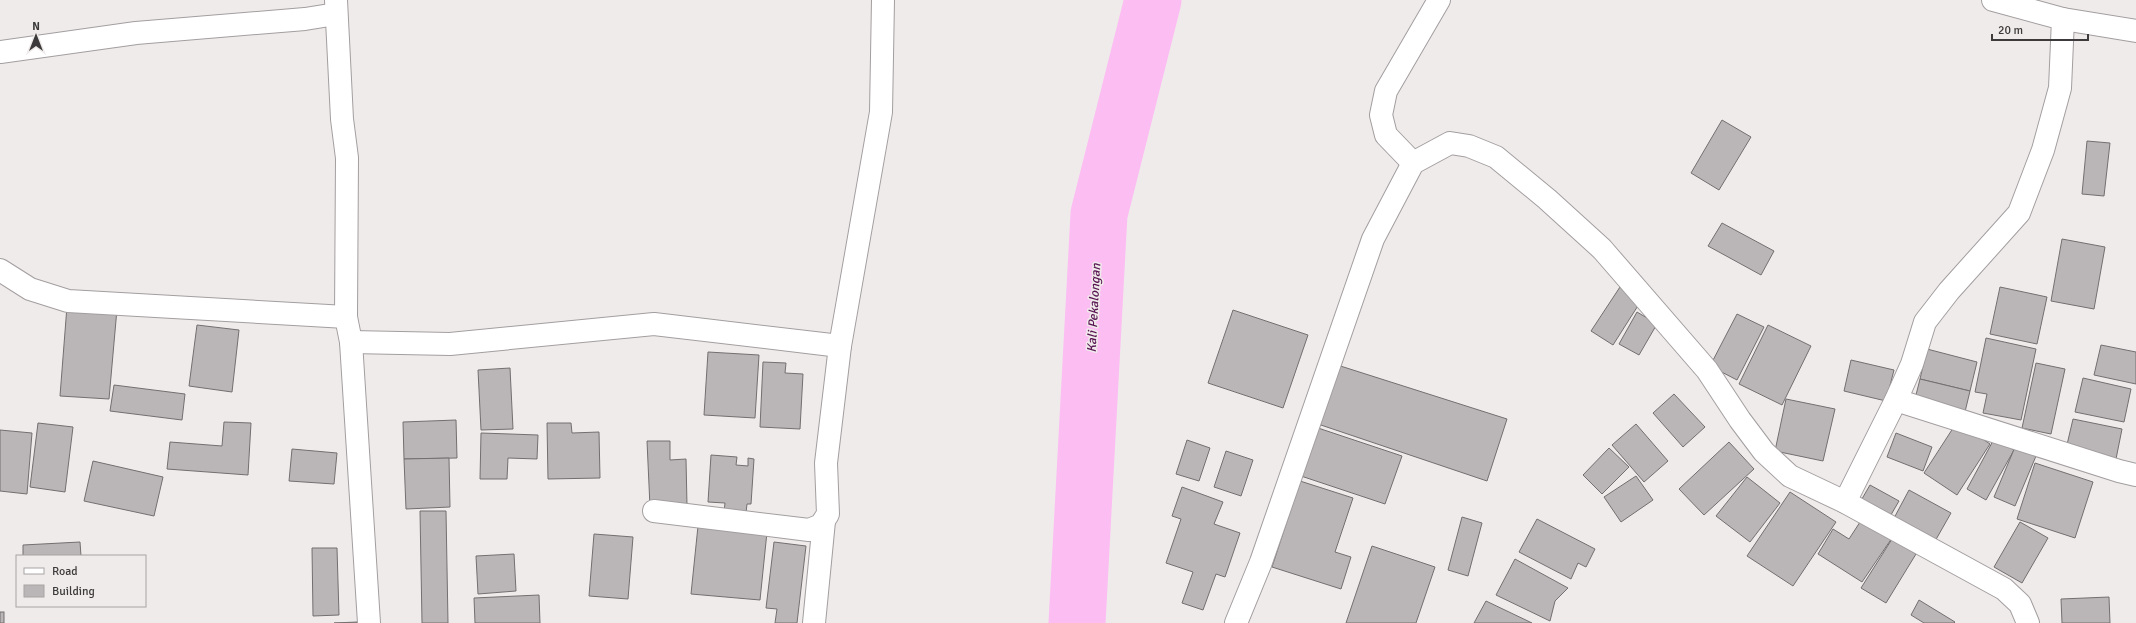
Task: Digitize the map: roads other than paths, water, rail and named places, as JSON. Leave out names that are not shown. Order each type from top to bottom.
[{"type":"street","points":[[654,511],[808,530],[821,525],[828,514],[826,462],[840,346],[881,112],[883,0]]},
{"type":"street","points":[[1413,163],[1386,136],[1382,115],[1386,91],[1439,0]]},
{"type":"street","points":[[1993,0],[2063,19],[2136,31]]},
{"type":"street","points":[[0,52],[136,34],[305,19],[336,7],[342,119],[347,158],[346,317],[351,342],[369,623]]},
{"type":"street","points":[[1845,502],[1896,400],[1912,364],[1925,322],[1949,291],[2019,213],[2043,150],[2060,88],[2063,19]]},
{"type":"street","points":[[1236,623],[1260,562],[1373,238],[1413,163],[1450,143],[1469,146],[1496,157],[1547,199],[1602,249],[1707,370],[1740,420],[1764,452],[1790,476],[1845,502],[2004,589],[2020,604],[2028,623]]},
{"type":"street","points":[[0,270],[30,289],[68,301],[346,317]]},
{"type":"street","points":[[351,342],[450,344],[654,324],[840,346]]},
{"type":"street","points":[[1896,400],[2136,475]]},
{"type":"street","points":[[814,623],[824,521]]},
{"type":"waterway","name":"Kali Pekalongan","points":[[1077,623],[1099,214],[1153,0]]}]
